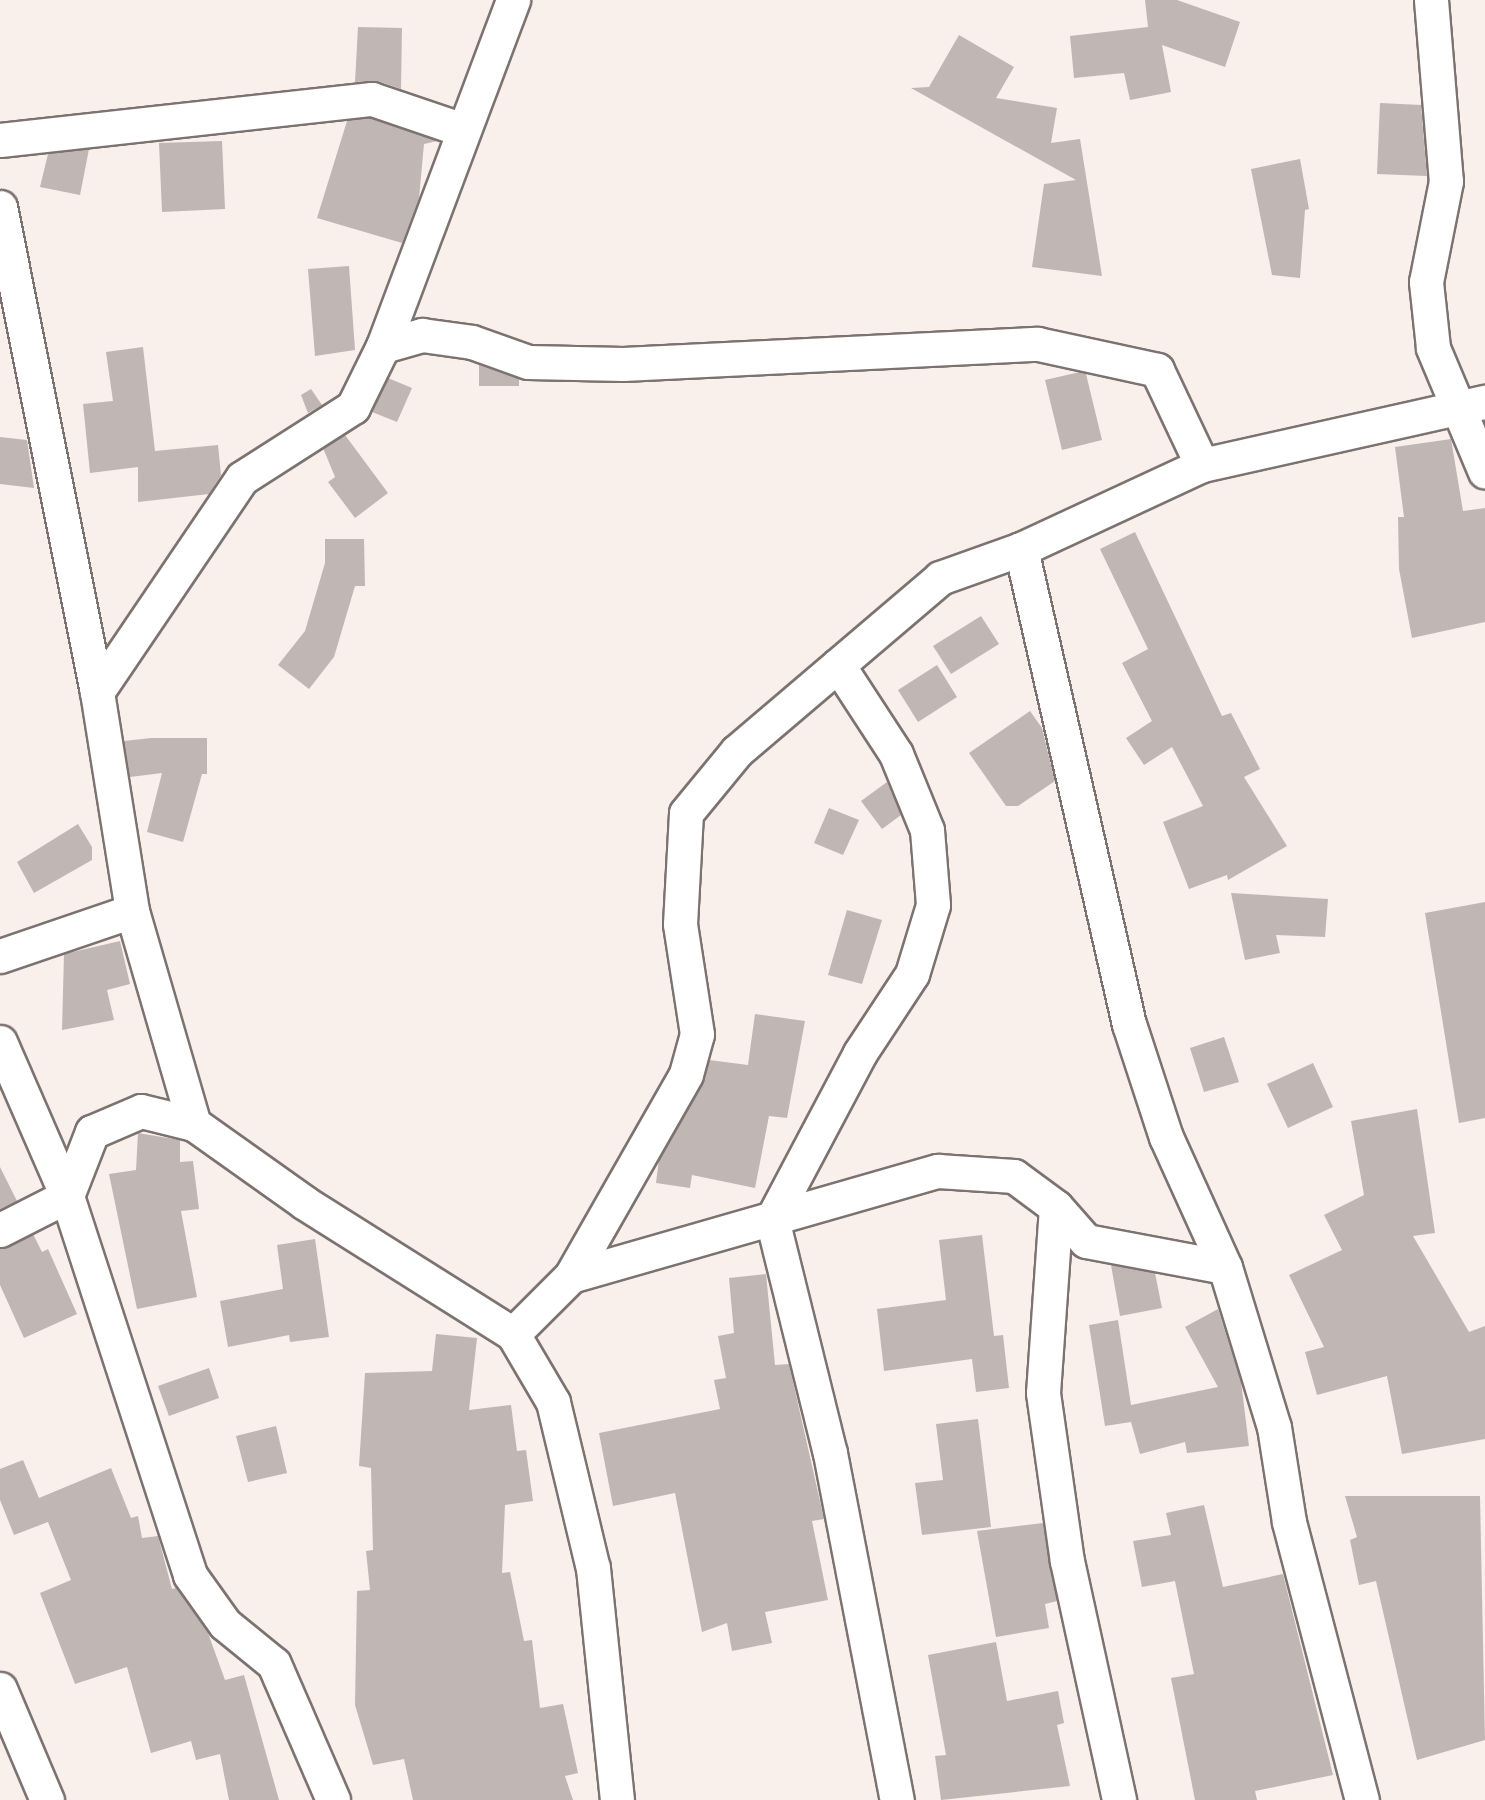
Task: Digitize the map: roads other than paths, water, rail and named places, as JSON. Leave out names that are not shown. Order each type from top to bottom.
[{"type":"street","points":[[97,693],[242,478],[353,407],[383,346],[513,0]]},
{"type":"street","points":[[1431,0],[1446,181],[1426,282],[1433,348],[1471,405],[1485,472]]},
{"type":"street","points":[[0,140],[372,99],[463,130]]},
{"type":"street","points":[[0,207],[97,693],[132,911],[194,1124]]},
{"type":"street","points":[[383,346],[422,335],[472,342],[528,362],[622,364],[1038,344],[1157,370],[1202,465]]},
{"type":"street","points":[[513,1334],[571,1276],[686,1074],[697,1034],[680,924],[686,813],[737,751],[940,578],[1021,549],[1202,465],[1471,405]]},
{"type":"street","points":[[1021,549],[1129,1024],[1166,1137],[1225,1267],[1274,1427],[1289,1522],[1362,1800]]},
{"type":"street","points":[[838,665],[896,754],[927,830],[933,905],[912,974],[860,1053],[772,1219],[830,1453],[897,1800]]},
{"type":"street","points":[[0,956],[132,911]]},
{"type":"street","points":[[0,1042],[67,1196],[190,1575],[225,1623],[274,1664],[333,1800]]},
{"type":"street","points":[[0,1230],[67,1196],[92,1132],[141,1111],[194,1124],[305,1203],[513,1334],[553,1402],[593,1568],[616,1800]]},
{"type":"street","points":[[571,1276],[938,1171],[1014,1176],[1056,1207],[1086,1241],[1225,1267]]},
{"type":"street","points":[[1056,1207],[1042,1393],[1067,1561],[1119,1800]]},
{"type":"street","points":[[0,1689],[47,1800]]}]
